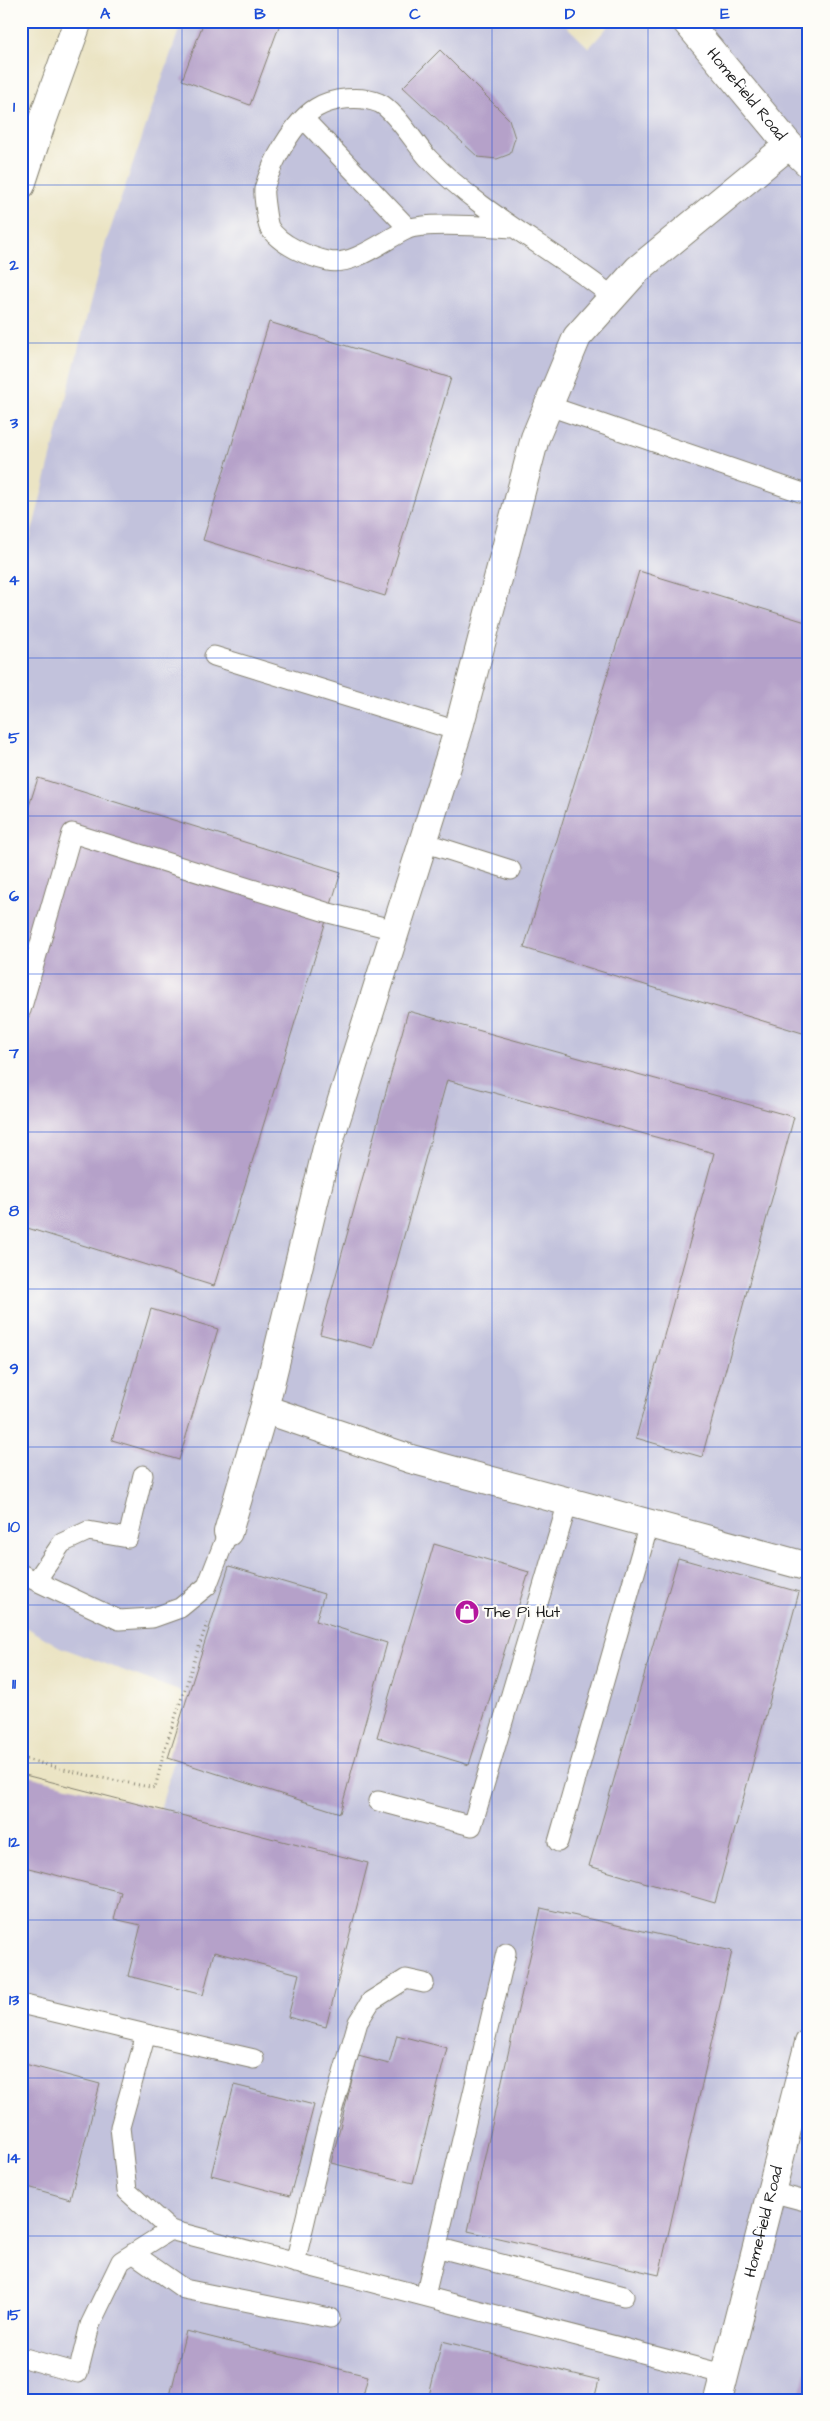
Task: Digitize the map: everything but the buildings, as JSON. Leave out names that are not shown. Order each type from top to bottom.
[{"type":"street","points":[[21,185],[78,21]]},
{"type":"street","name":"Homefield Road","points":[[686,21],[789,145],[809,164]]},
{"type":"street","points":[[228,1532],[264,1409],[328,1148],[458,730],[535,438],[577,337],[638,269],[789,145]]},
{"type":"street","points":[[264,1409],[411,1459],[809,1567]]},
{"type":"street","name":"Homefield Road","points":[[720,2387],[809,2043]]},
{"type":"lane","points":[[514,228],[441,225],[408,228],[361,256],[331,262],[293,249],[269,227],[264,191],[274,163],[297,125],[316,108],[352,98],[381,103],[449,179],[514,228],[613,297]]},
{"type":"lane","points":[[304,118],[408,228]]},
{"type":"lane","points":[[549,406],[809,495]]},
{"type":"lane","points":[[214,656],[458,730]]},
{"type":"lane","points":[[21,1010],[72,833],[329,913],[395,930]]},
{"type":"lane","points":[[423,842],[511,870]]},
{"type":"lane","points":[[143,1475],[128,1538],[88,1531],[62,1543],[29,1577],[119,1620],[152,1618],[180,1608],[207,1586],[228,1532]]},
{"type":"lane","points":[[378,1801],[472,1826],[568,1502]]},
{"type":"lane","points":[[558,1842],[649,1524]]},
{"type":"lane","points":[[424,2296],[506,1953]]},
{"type":"lane","points":[[295,2263],[327,2128],[358,2022],[371,2001],[386,1990],[406,1979],[424,1983]]},
{"type":"lane","points":[[25,2005],[254,2059]]},
{"type":"lane","points":[[146,2034],[120,2127],[127,2191],[170,2230],[424,2296],[720,2387]]},
{"type":"lane","points":[[770,2192],[809,2202]]},
{"type":"lane","points":[[21,2357],[78,2373],[90,2325],[121,2261],[170,2230]]},
{"type":"lane","points":[[436,2247],[624,2296]]},
{"type":"lane","points":[[133,2253],[184,2289],[330,2318]]},
{"type":"path","points":[[21,1758],[87,1775],[155,1788],[165,1748],[209,1616]]},
{"type":"shaded area","points":[[182,21],[561,21],[589,48],[613,21],[809,21],[809,2400],[21,2400],[21,1787],[157,1821],[192,1696],[60,1647],[21,1624],[21,575],[105,245]]},
{"type":"place","name":"The Pi Hut","points":[[467,1612]]}]
